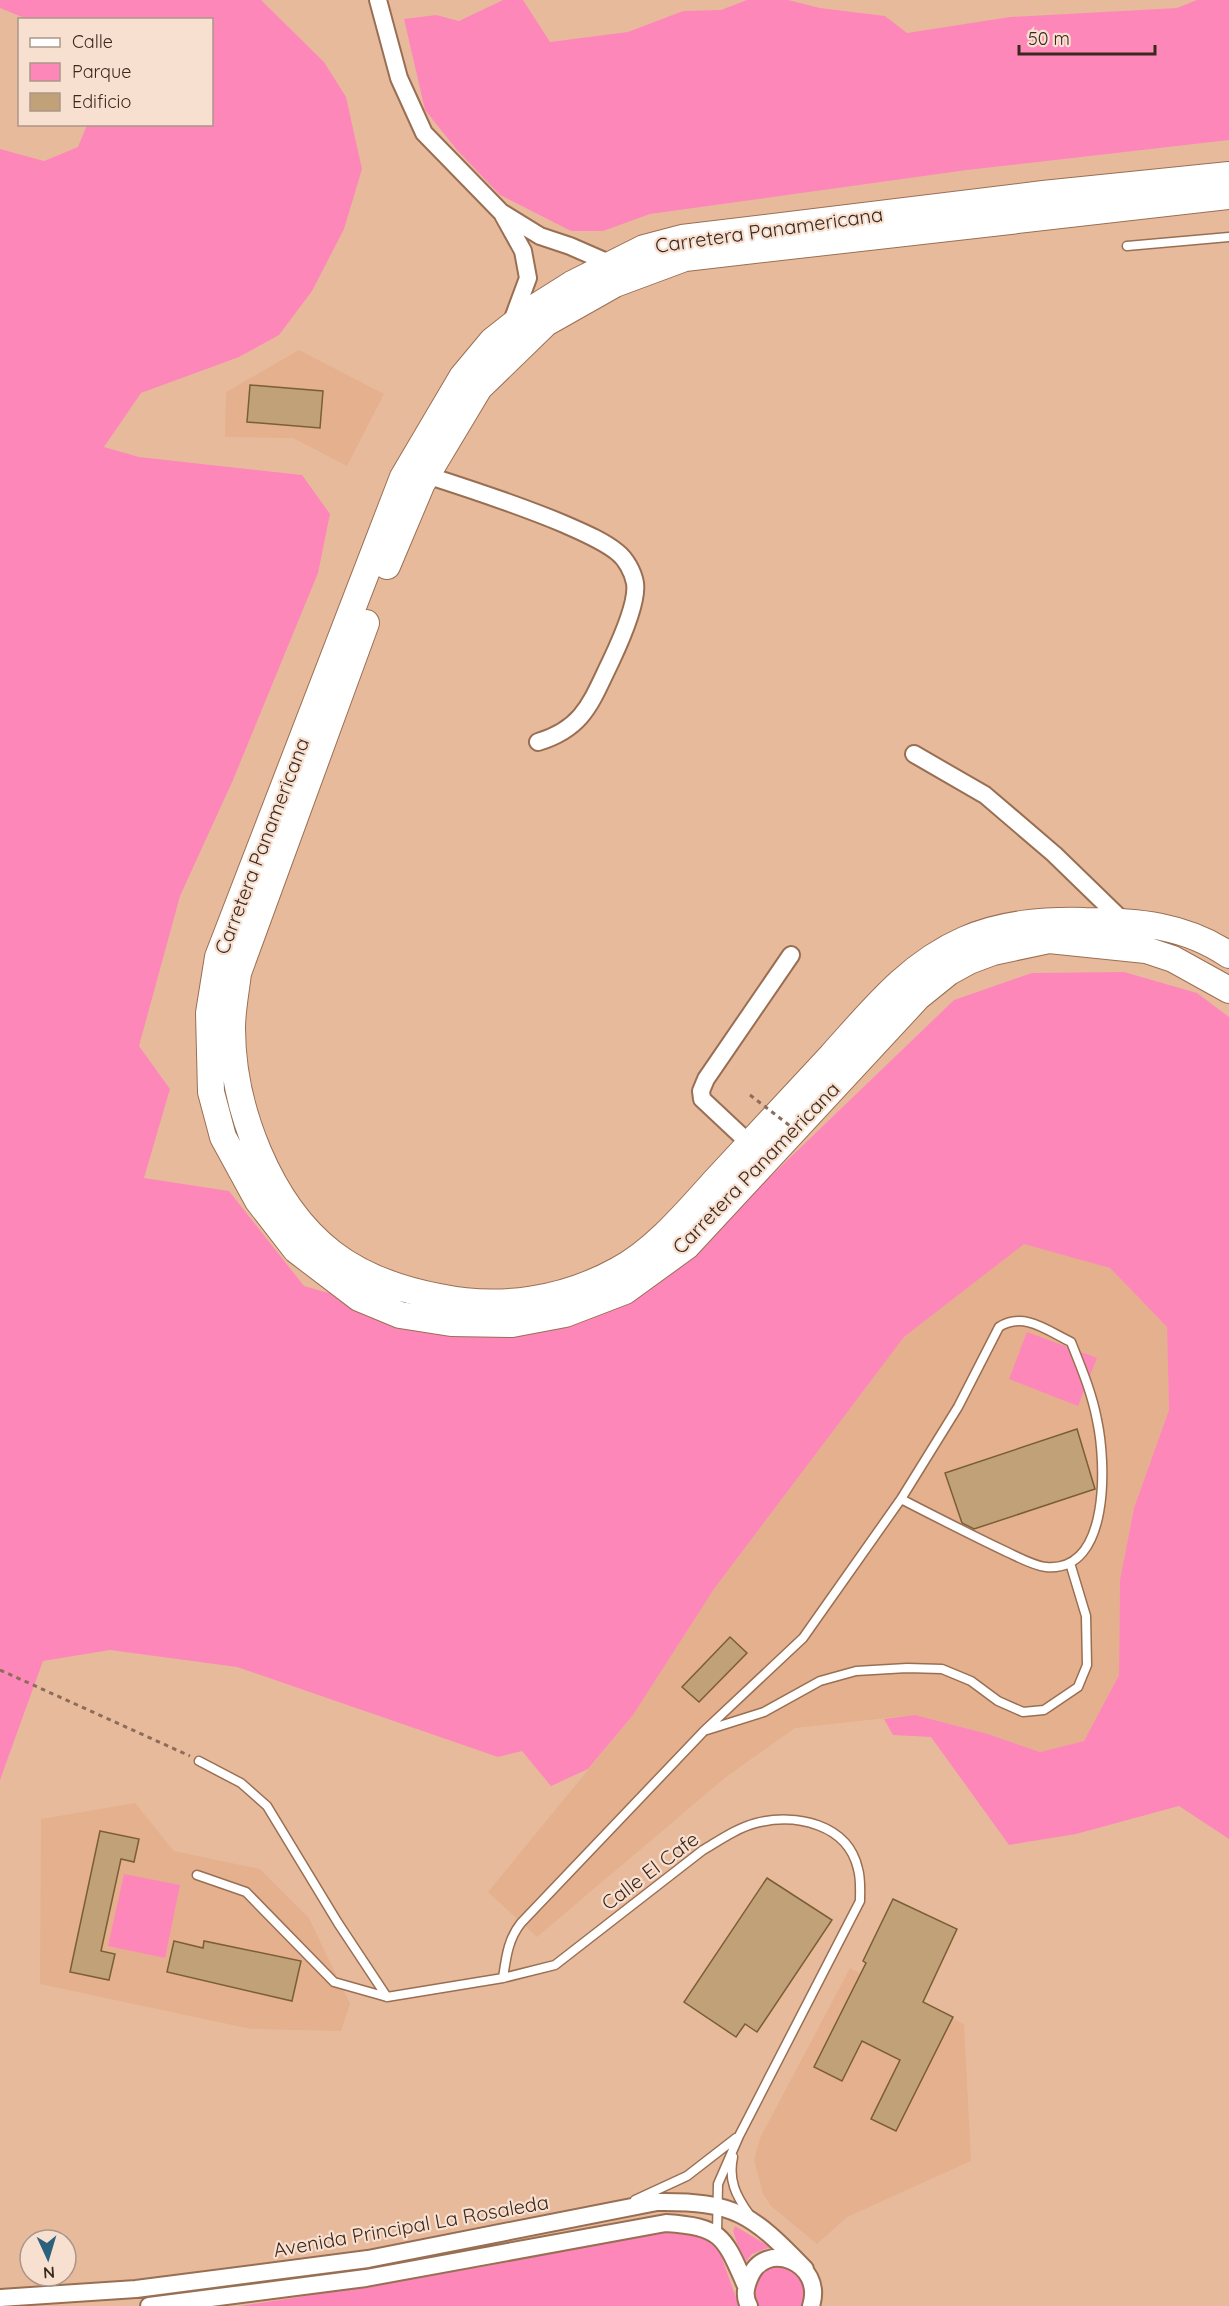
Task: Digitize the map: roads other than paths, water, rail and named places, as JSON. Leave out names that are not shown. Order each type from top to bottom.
[{"type":"main road","name":"Carretera Panamericana","points":[[1229,175],[1043,194],[682,238],[644,248],[572,284],[492,341],[462,377],[403,477],[218,957],[209,1013],[211,1092],[223,1137],[253,1191],[296,1250],[359,1298],[400,1315],[451,1323],[512,1324],[565,1314],[625,1291],[687,1246],[918,997],[949,972],[969,962],[993,952],[1049,940],[1116,945],[1146,950],[1173,959],[1229,990]]},
{"type":"main road","name":"Carretera Panamericana","points":[[1229,196],[685,258],[650,269],[581,301],[546,323],[479,388],[426,475],[381,580],[238,973],[232,1028],[240,1093],[248,1128],[266,1167],[295,1215],[332,1253],[378,1280],[465,1303],[516,1302],[565,1294],[621,1269],[674,1226],[906,974],[941,952],[987,931],[1050,920],[1123,921],[1156,925],[1188,933],[1229,955]]},
{"type":"street","points":[[378,0],[399,78],[424,133],[501,212],[540,236],[570,246],[609,264]]},
{"type":"street","points":[[501,212],[523,251],[528,278],[509,327]]},
{"type":"street","points":[[426,475],[512,502],[589,535],[617,552],[629,566],[636,585],[625,633],[607,668],[578,722],[560,736],[538,742]]},
{"type":"street","points":[[914,754],[986,795],[1054,854],[1123,921]]},
{"type":"street","points":[[750,1144],[702,1099],[701,1091],[706,1079],[791,955]]},
{"type":"street","name":"Avenida Principal La Rosaleda","points":[[0,2298],[136,2289],[368,2259],[615,2208],[657,2202],[717,2205],[754,2222],[767,2231],[805,2270]]},
{"type":"street","name":"Avenida Principal La Rosaleda","points":[[149,2306],[366,2278],[666,2223],[694,2225],[717,2233]]},
{"type":"street","points":[[717,2233],[734,2260],[746,2286]]},
{"type":"street","points":[[749,2306],[745,2299],[746,2286],[752,2271],[768,2260],[788,2259],[805,2270],[813,2286],[811,2306]]},
{"type":"lane","points":[[1127,246],[1229,237]]},
{"type":"lane","points":[[503,1978],[509,1946],[514,1931],[521,1923],[704,1731],[803,1638],[901,1499],[958,1407],[999,1327],[1008,1321],[1024,1320],[1071,1342],[1097,1420],[1102,1448],[1099,1520],[1089,1546],[1070,1563],[1046,1567],[1019,1557],[901,1499]]},
{"type":"lane","points":[[704,1731],[764,1712],[820,1681],[856,1671],[897,1668],[942,1669],[971,1681],[998,1701],[1023,1712],[1044,1710],[1078,1687],[1088,1665],[1086,1616],[1070,1563]]},
{"type":"lane","points":[[200,1761],[241,1783],[267,1806],[332,1913],[387,1997]]},
{"type":"lane","name":"Calle El Cafe","points":[[197,1875],[246,1892],[334,1982],[387,1997],[503,1978],[555,1965],[703,1850],[728,1834],[756,1823],[782,1820],[812,1821],[847,1844],[858,1869],[860,1901],[739,2136]]},
{"type":"lane","points":[[717,2233],[718,2184],[739,2136]]},
{"type":"lane","points":[[615,2208],[687,2176],[739,2136]]},
{"type":"lane","points":[[739,2136],[730,2170],[732,2184],[738,2199],[754,2222]]}]
